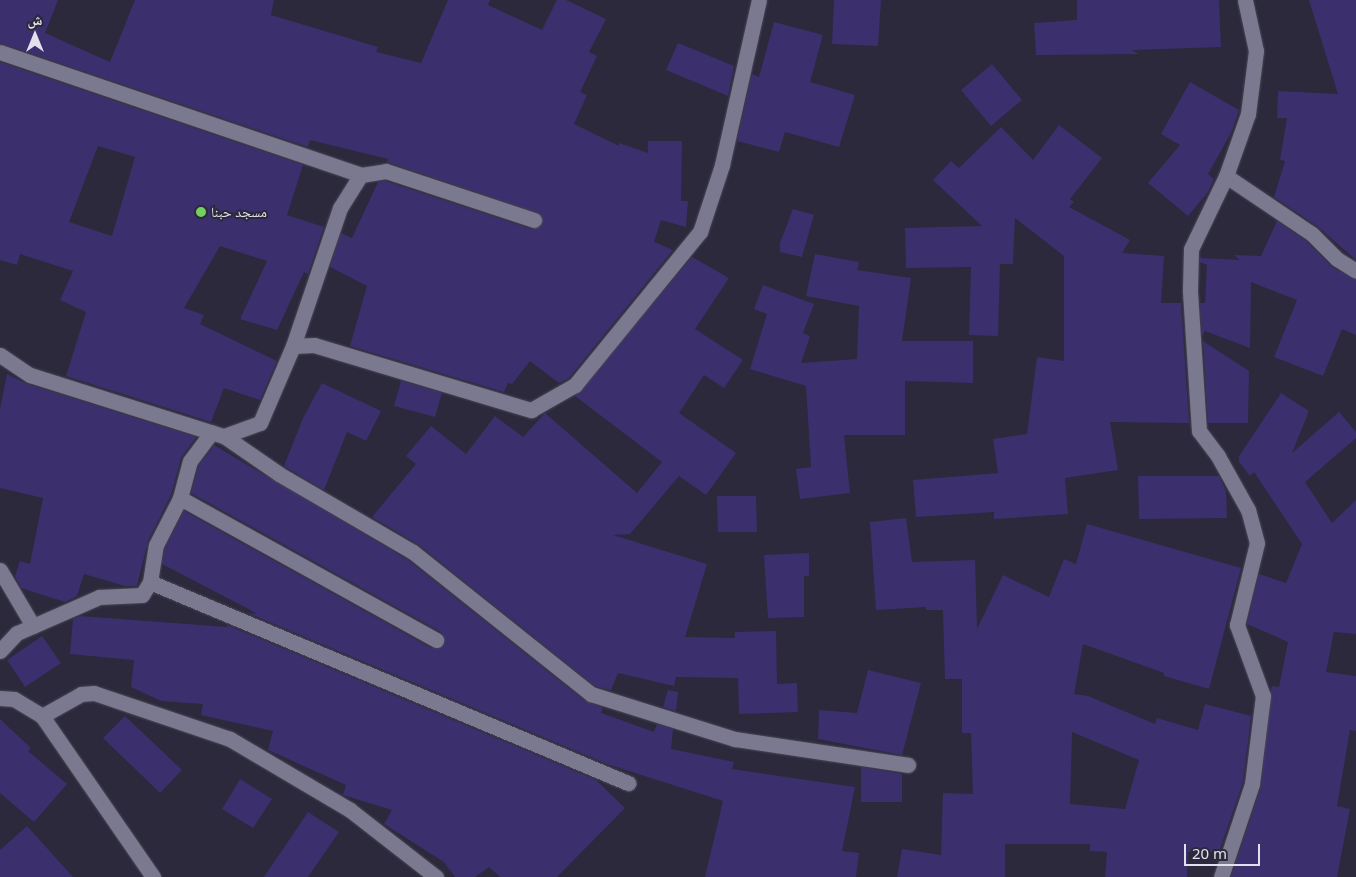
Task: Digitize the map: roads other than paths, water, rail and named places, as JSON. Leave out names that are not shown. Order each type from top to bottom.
[{"type":"street","points":[[293,346],[314,345],[531,410],[575,386],[700,232],[722,165],[759,0]]},
{"type":"street","points":[[1221,877],[1252,784],[1263,696],[1237,625],[1257,543],[1248,510],[1218,456],[1199,431],[1190,290],[1191,249],[1226,176],[1248,114],[1256,51],[1245,0]]},
{"type":"street","points":[[0,52],[362,175],[386,171],[534,220]]},
{"type":"street","points":[[0,651],[17,633],[98,598],[142,595],[150,582],[156,545],[180,498],[190,461],[218,434],[260,423],[293,346],[340,208],[362,175]]},
{"type":"street","points":[[1226,176],[1312,234],[1337,259],[1356,270]]},
{"type":"street","points":[[0,355],[30,374],[218,434],[279,474],[413,552],[591,694],[735,739],[908,764]]},
{"type":"street","points":[[180,498],[436,640]]},
{"type":"street","points":[[0,570],[33,626]]},
{"type":"street","points":[[150,582],[628,783]]},
{"type":"street","points":[[42,716],[80,694],[94,693],[230,739],[350,810],[436,877]]},
{"type":"street","points":[[0,698],[14,699],[42,716],[152,877]]},
{"type":"place","name":"مسجد حبنا","points":[[201,212]]}]
